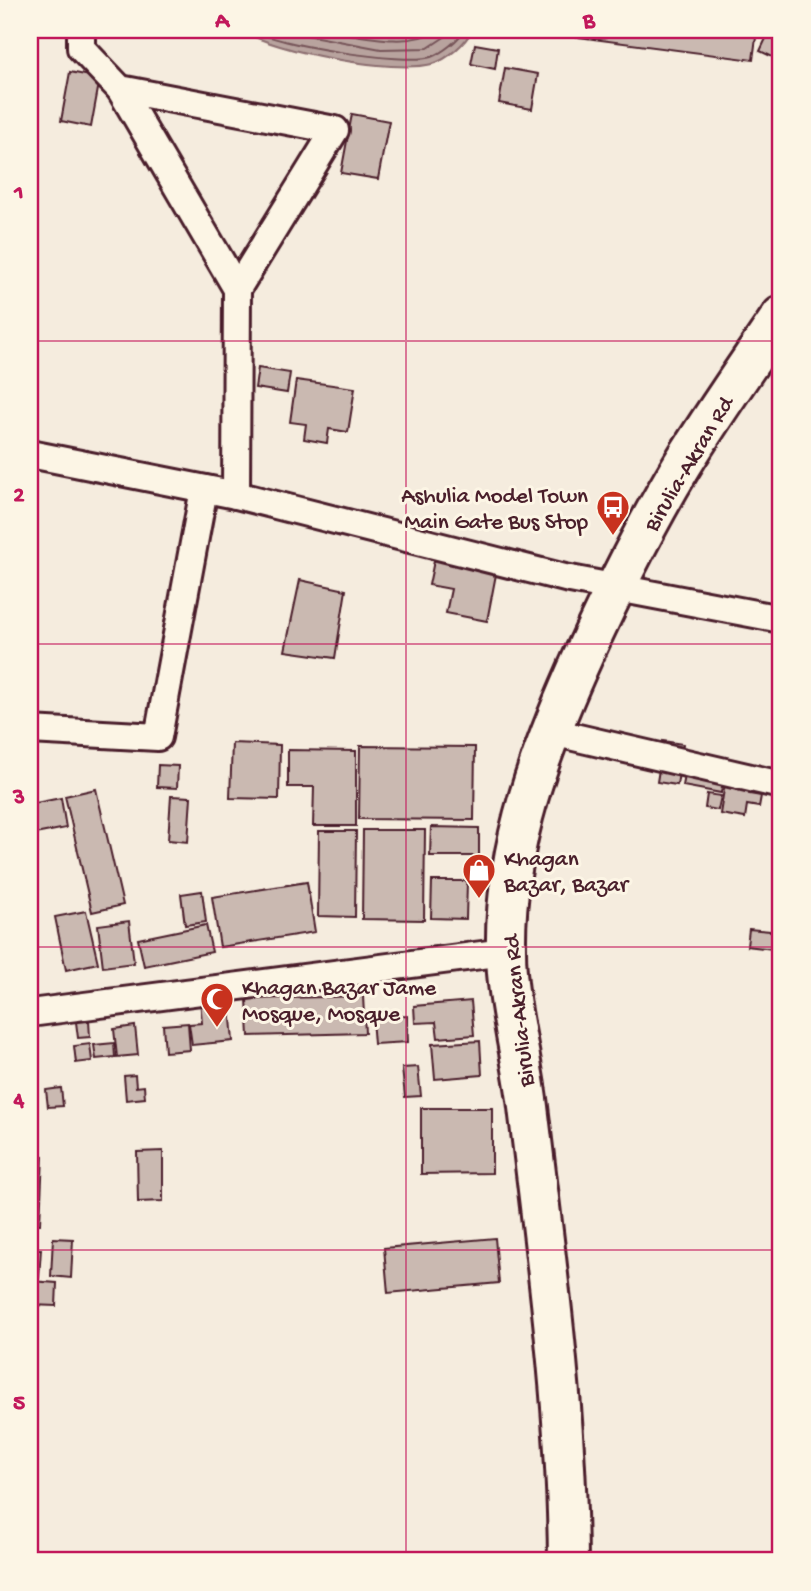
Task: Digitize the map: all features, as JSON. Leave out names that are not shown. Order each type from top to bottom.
[{"type":"highway","name":"Birulia-Akran Rd","points":[[568,1561],[567,1492],[553,1324],[528,1102],[505,951],[510,884],[520,825],[548,731],[614,588],[682,464],[781,316]]},
{"type":"street","points":[[81,30],[80,48],[120,89],[237,289],[236,495]]},
{"type":"street","points":[[120,89],[335,130],[237,289]]},
{"type":"street","points":[[30,454],[236,495],[614,588],[781,619]]},
{"type":"street","points":[[30,730],[158,737],[204,489]]},
{"type":"street","points":[[548,731],[781,785]]},
{"type":"street","points":[[30,1013],[505,951]]},
{"type":"water","points":[[242,30],[472,30],[461,45],[444,59],[432,64],[391,66],[306,53],[280,46]]},
{"type":"building","points":[[563,30],[757,30],[753,60],[562,35]]},
{"type":"building","points":[[770,30],[781,30],[781,61],[760,51]]},
{"type":"building","points":[[475,44],[498,48],[495,69],[471,64]]},
{"type":"building","points":[[505,68],[538,74],[532,109],[499,103]]},
{"type":"building","points":[[70,72],[100,78],[91,127],[61,121]]},
{"type":"building","points":[[352,114],[389,121],[378,179],[341,173]]},
{"type":"building","points":[[258,368],[290,373],[287,393],[255,388]]},
{"type":"building","points":[[296,380],[355,388],[348,432],[329,429],[327,443],[304,439],[306,424],[290,422]]},
{"type":"building","points":[[435,556],[497,569],[487,621],[446,613],[451,589],[429,585]]},
{"type":"building","points":[[300,580],[346,590],[335,658],[285,651]]},
{"type":"building","points":[[663,741],[683,744],[680,763],[660,759]]},
{"type":"building","points":[[232,743],[280,745],[279,799],[230,798]]},
{"type":"building","points":[[360,746],[475,747],[474,820],[359,819]]},
{"type":"building","points":[[288,750],[356,751],[356,826],[313,826],[314,787],[288,787]]},
{"type":"building","points":[[660,763],[680,767],[677,785],[657,782]]},
{"type":"building","points":[[158,765],[178,766],[177,788],[157,787]]},
{"type":"building","points":[[686,770],[724,776],[721,793],[683,786]]},
{"type":"building","points":[[727,771],[752,775],[749,794],[761,796],[759,807],[747,805],[745,818],[720,814]]},
{"type":"building","points":[[96,789],[123,905],[92,912],[65,796]]},
{"type":"building","points":[[707,794],[721,796],[718,810],[705,808]]},
{"type":"building","points":[[171,796],[191,797],[188,842],[168,840]]},
{"type":"building","points":[[61,798],[66,828],[30,835],[30,804]]},
{"type":"building","points":[[431,827],[479,828],[479,856],[430,856]]},
{"type":"building","points":[[363,830],[425,830],[424,920],[362,919]]},
{"type":"building","points":[[319,831],[356,831],[355,917],[318,916]]},
{"type":"building","points":[[432,881],[467,881],[466,919],[431,918]]},
{"type":"building","points":[[307,882],[315,932],[220,947],[212,897]]},
{"type":"building","points":[[202,891],[206,922],[185,925],[181,894]]},
{"type":"building","points":[[86,911],[98,963],[66,970],[55,917]]},
{"type":"building","points":[[129,921],[134,963],[103,967],[98,925]]},
{"type":"building","points":[[206,925],[212,952],[144,966],[138,939]]},
{"type":"building","points":[[749,929],[781,932],[781,950],[747,946]]},
{"type":"building","points":[[229,996],[233,1041],[192,1045],[189,1024],[202,1023],[200,999]]},
{"type":"building","points":[[363,996],[365,1033],[249,1036],[247,999]]},
{"type":"building","points":[[471,1001],[474,1035],[438,1038],[436,1022],[415,1023],[414,1006]]},
{"type":"building","points":[[407,1016],[408,1042],[374,1044],[372,1019]]},
{"type":"building","points":[[89,1021],[90,1037],[78,1038],[76,1022]]},
{"type":"building","points":[[188,1023],[190,1050],[165,1052],[163,1025]]},
{"type":"building","points":[[135,1026],[138,1055],[117,1057],[114,1029]]},
{"type":"building","points":[[480,1041],[482,1075],[435,1079],[432,1044]]},
{"type":"building","points":[[114,1043],[115,1057],[96,1059],[94,1045]]},
{"type":"building","points":[[90,1044],[92,1061],[76,1063],[74,1046]]},
{"type":"building","points":[[418,1067],[421,1096],[405,1097],[402,1068]]},
{"type":"building","points":[[135,1075],[136,1087],[144,1086],[145,1098],[126,1100],[124,1076]]},
{"type":"building","points":[[61,1088],[63,1106],[48,1107],[46,1090]]},
{"type":"building","points":[[421,1108],[492,1108],[492,1173],[421,1174]]},
{"type":"building","points":[[163,1151],[163,1201],[138,1202],[137,1152]]},
{"type":"building","points":[[30,1155],[43,1156],[40,1224],[30,1224]]},
{"type":"building","points":[[53,1238],[73,1239],[71,1278],[51,1276]]},
{"type":"building","points":[[495,1238],[499,1283],[388,1293],[384,1248]]},
{"type":"building","points":[[30,1249],[41,1249],[39,1278],[30,1278]]},
{"type":"building","points":[[31,1281],[57,1283],[56,1306],[31,1305]]},
{"type":"place","name":"Ashulia Model Town Main Gate Bus Stop","points":[[613,537]]},
{"type":"place","name":"Khagan Bazar, Bazar","points":[[479,900]]},
{"type":"place","name":"Khagan Bazar Jame Mosque, Mosque","points":[[217,1029]]}]
